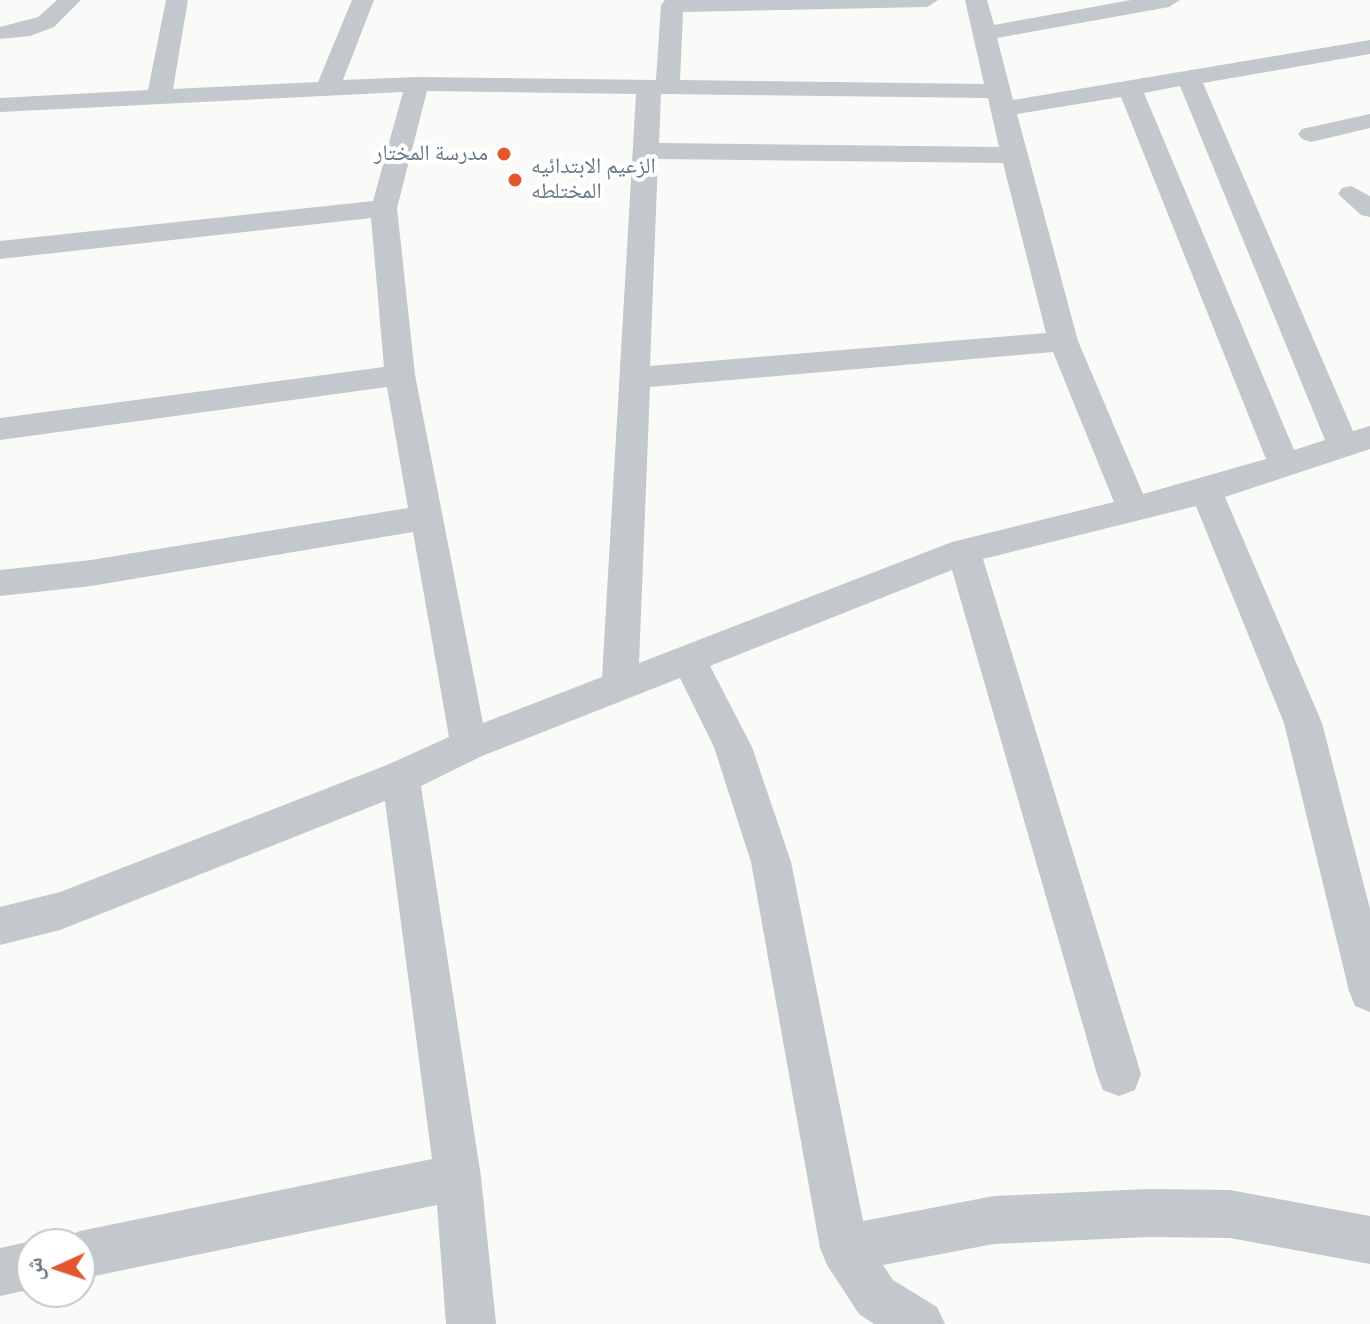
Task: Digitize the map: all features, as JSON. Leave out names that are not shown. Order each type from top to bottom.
[{"type":"street","points":[[3,20],[30,29],[46,22],[70,0]]},
{"type":"street","points":[[159,99],[177,0]]},
{"type":"street","points":[[327,89],[363,0]]},
{"type":"street","points":[[620,686],[645,151],[672,2],[927,0]]},
{"type":"street","points":[[976,0],[1063,341],[1134,511]]},
{"type":"street","points":[[986,33],[1169,0]]},
{"type":"street","points":[[0,105],[417,84],[658,86],[1002,100],[1129,87],[1370,47]]},
{"type":"street","points":[[0,926],[60,911],[401,777],[469,745],[964,551],[1134,511],[1357,442],[1189,78]]},
{"type":"street","points":[[417,84],[384,208],[400,375],[469,745]]},
{"type":"street","points":[[1129,87],[1285,466]]},
{"type":"street","points":[[1311,134],[1370,121]]},
{"type":"street","points":[[645,151],[1015,155]]},
{"type":"street","points":[[0,250],[384,208]]},
{"type":"street","points":[[635,378],[1063,341]]},
{"type":"street","points":[[0,429],[400,375]]},
{"type":"street","points":[[1206,491],[1303,723],[1370,991]]},
{"type":"street","points":[[0,583],[91,573],[427,517]]},
{"type":"street","points":[[964,551],[1119,1074]]},
{"type":"street","points":[[689,659],[733,747],[771,862],[844,1248],[876,1297],[920,1324]]},
{"type":"street","points":[[401,777],[458,1177],[471,1324]]},
{"type":"street","points":[[96,1252],[458,1177]]},
{"type":"street","points":[[844,1248],[994,1220],[1149,1213],[1230,1214],[1370,1240]]},
{"type":"place","name":"مدرسة المختار","points":[[504,154]]},
{"type":"place","name":"الزعيم الابتدائيه المختلطه","points":[[515,180]]}]
